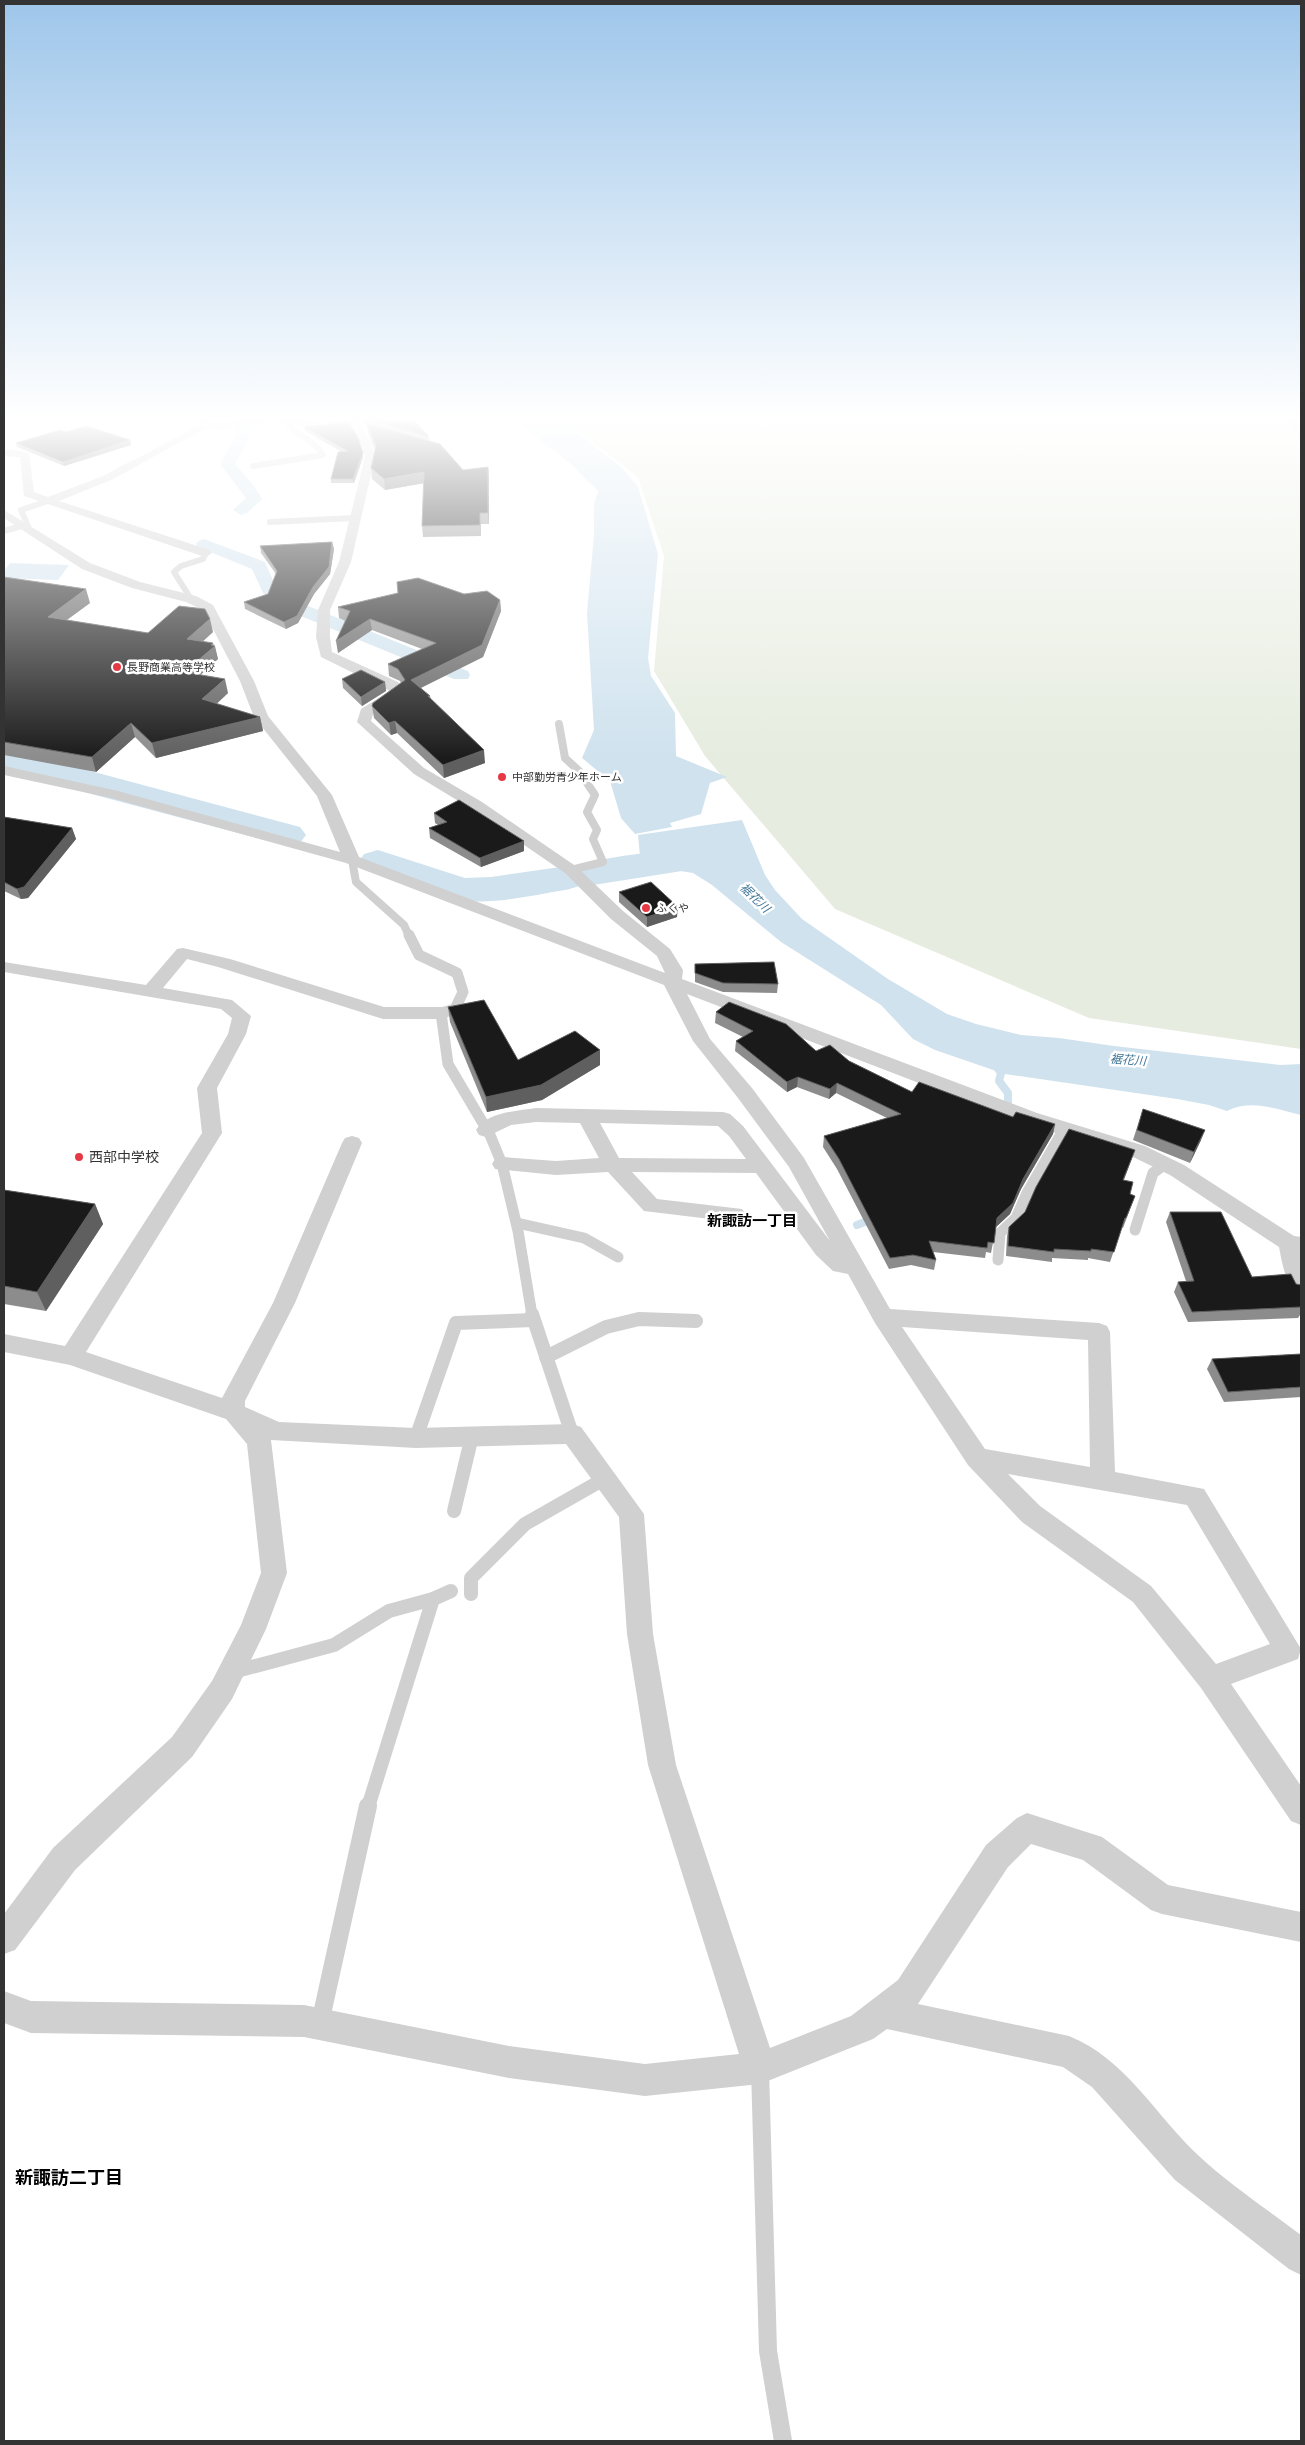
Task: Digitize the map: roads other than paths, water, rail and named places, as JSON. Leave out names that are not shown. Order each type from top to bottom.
[{"type":"street","points":[[34,532],[86,566],[136,585],[191,599],[208,608],[247,681],[261,717],[324,794],[352,860]]},
{"type":"street","points":[[142,532],[206,553]]},
{"type":"street","points":[[351,532],[345,562],[324,620],[326,654],[393,685],[398,692],[366,712],[364,722],[419,771],[476,805],[571,870],[617,915],[664,953],[674,970],[672,983],[702,1041],[745,1093],[797,1163],[883,1317],[906,1366],[977,1458],[1030,1514],[1142,1594],[1211,1679],[1301,1811]]},
{"type":"street","points":[[4,771],[113,794],[352,860],[1030,1118],[1138,1151],[1177,1170],[1295,1244],[1294,1270],[1301,1287]]},
{"type":"street","points":[[152,990],[183,953],[383,1013],[442,1012]]},
{"type":"street","points":[[4,967],[152,990],[226,1004],[242,1016],[237,1034],[207,1088],[212,1133],[71,1356]]},
{"type":"street","points":[[486,1130],[506,1119],[536,1115],[587,1118],[674,1117],[723,1119],[736,1131],[824,1249],[841,1265],[856,1267]]},
{"type":"street","points":[[587,1118],[613,1165],[651,1206],[735,1214]]},
{"type":"street","points":[[4,1939],[64,1858],[182,1747],[222,1690],[253,1629],[274,1573],[259,1441],[234,1412],[233,1401],[284,1303],[352,1143]]},
{"type":"street","points":[[502,1164],[556,1168],[613,1165],[763,1166]]},
{"type":"street","points":[[883,1317],[1099,1332],[1103,1480]]},
{"type":"street","points":[[4,1343],[71,1356],[234,1412],[276,1432],[416,1438],[572,1434],[630,1514],[640,1634],[662,1765],[760,2068]]},
{"type":"street","points":[[977,1458],[1195,1496],[1288,1650],[1211,1679]]},
{"type":"street","points":[[4,2007],[30,2017],[304,2021],[510,2062],[645,2080],[760,2068],[862,2028],[909,1991],[996,1856],[1027,1828],[1091,1848],[1162,1899],[1301,1927]]},
{"type":"street","points":[[883,2012],[1069,2052],[1104,2075],[1187,2168],[1301,2257]]},
{"type":"lane","points":[[191,599],[174,572],[181,566],[203,559],[206,553]]},
{"type":"lane","points":[[559,724],[565,758],[579,771],[595,796],[586,812],[597,830],[593,839],[603,862],[571,870]]},
{"type":"lane","points":[[352,860],[356,882],[404,925],[419,955],[457,973],[462,992],[455,1009],[442,1012],[448,1064],[486,1130],[502,1164],[516,1223],[533,1320],[572,1434]]},
{"type":"lane","points":[[998,1260],[1000,1233],[1016,1218],[1026,1193],[1064,1129]]},
{"type":"lane","points":[[1135,1230],[1153,1173],[1165,1164]]},
{"type":"lane","points":[[516,1223],[584,1238],[618,1257]]},
{"type":"lane","points":[[546,1357],[606,1327],[639,1319],[696,1321]]},
{"type":"lane","points":[[416,1438],[456,1323],[533,1320]]},
{"type":"lane","points":[[454,1511],[472,1436]]},
{"type":"lane","points":[[471,1594],[471,1578],[525,1524],[604,1479]]},
{"type":"lane","points":[[231,1672],[334,1646],[389,1611],[432,1600],[451,1591]]},
{"type":"lane","points":[[320,2024],[366,1815],[432,1600]]},
{"type":"lane","points":[[760,2068],[768,2351],[783,2441]]},
{"type":"water","points":[[594,532],[651,532],[658,554],[648,658],[651,676],[675,713],[676,756],[727,777],[710,783],[701,814],[670,823],[672,827],[635,834],[621,818],[610,781],[582,758],[594,730],[587,613]]},
{"type":"water","points":[[10,563],[69,565],[58,580],[4,578],[4,571]]},
{"type":"water","name":"裾花川","points":[[742,820],[765,875],[775,890],[802,919],[888,979],[947,1014],[976,1024],[1021,1035],[1280,1065],[1301,1064],[1301,1115],[1254,1105],[1236,1107],[1227,1111],[1209,1105],[1177,1099],[1005,1074],[935,1050],[913,1039],[881,1005],[781,942],[712,885],[693,873],[655,867],[640,856],[638,835]]},
{"type":"waterway","points":[[204,544],[259,566],[269,589],[285,603],[461,675]]},
{"type":"waterway","points":[[4,763],[70,777],[287,835]]},
{"type":"waterway","points":[[587,874],[630,866],[712,856]]},
{"type":"waterway","points":[[378,862],[462,890],[491,889],[567,878]]},
{"type":"waterway","points":[[994,1063],[1001,1073],[999,1081],[1008,1093],[1008,1104]]},
{"type":"waterway","points":[[857,1225],[875,1218]]},
{"type":"place","name":"長野商業高等学校","points":[[117,667]]},
{"type":"place","name":"中部勤労青少年ホーム","points":[[502,777]]},
{"type":"place","name":"ふくや","points":[[646,908]]},
{"type":"place","name":"西部中学校","points":[[79,1157]]},
{"type":"district","name":"新諏訪一丁目","points":[[752,1221]]},
{"type":"district","name":"新諏訪二丁目","points":[[69,2178]]}]
